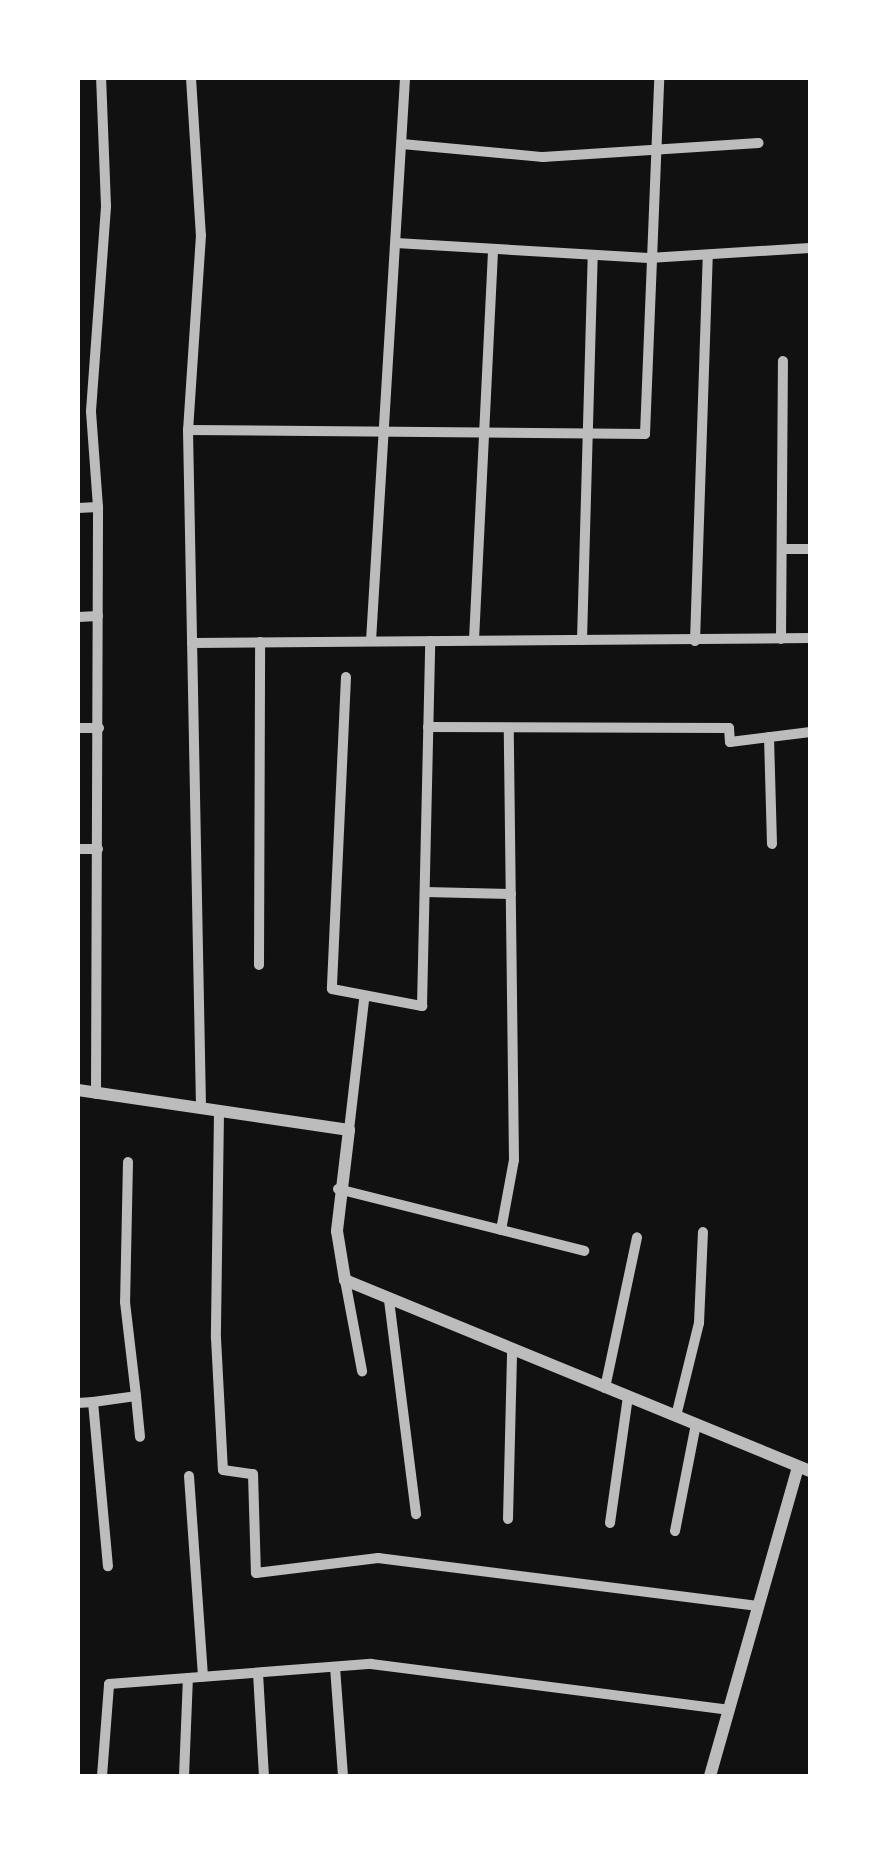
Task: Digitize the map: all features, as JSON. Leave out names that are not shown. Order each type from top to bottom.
[{"type":"street","points":[[96,1094],[98,507],[91,411],[106,206],[101,78]]},
{"type":"street","points":[[190,78],[201,235],[188,430],[202,1110]]},
{"type":"street","points":[[371,641],[406,78]]},
{"type":"street","points":[[188,430],[645,434],[659,78]]},
{"type":"street","points":[[402,144],[543,157],[760,144]]},
{"type":"street","points":[[396,243],[494,252],[649,258],[810,248]]},
{"type":"street","points":[[474,640],[494,252]]},
{"type":"street","points":[[582,640],[594,256]]},
{"type":"street","points":[[694,641],[708,257]]},
{"type":"street","points":[[781,639],[783,361]]},
{"type":"street","points":[[78,508],[98,507]]},
{"type":"street","points":[[782,549],[810,549]]},
{"type":"street","points":[[78,617],[98,616]]},
{"type":"street","points":[[192,643],[810,638]]},
{"type":"street","points":[[346,677],[332,989],[364,1000],[422,1006],[430,641]]},
{"type":"street","points":[[259,964],[260,642]]},
{"type":"street","points":[[78,728],[99,728]]},
{"type":"street","points":[[428,728],[729,728],[730,742],[810,732]]},
{"type":"street","points":[[501,1230],[514,1160],[510,728]]},
{"type":"street","points":[[769,737],[772,844]]},
{"type":"street","points":[[78,849],[98,849]]},
{"type":"street","points":[[425,892],[512,894]]},
{"type":"street","points":[[362,1371],[345,1280],[338,1189],[350,1130],[364,1000]]},
{"type":"street","points":[[78,1090],[350,1130]]},
{"type":"street","points":[[219,1112],[215,1289],[223,1470],[253,1474],[256,1573],[378,1558],[758,1606]]},
{"type":"street","points":[[128,1162],[125,1302],[140,1438]]},
{"type":"street","points":[[338,1189],[584,1251]]},
{"type":"street","points":[[676,1416],[699,1323],[703,1232]]},
{"type":"street","points":[[605,1388],[637,1237]]},
{"type":"street","points":[[345,1280],[512,1354],[628,1396],[804,1469],[758,1606],[710,1776]]},
{"type":"street","points":[[389,1300],[416,1514]]},
{"type":"street","points":[[508,1519],[512,1354]]},
{"type":"street","points":[[78,1403],[136,1396]]},
{"type":"street","points":[[610,1524],[628,1396]]},
{"type":"street","points":[[94,1402],[108,1566]]},
{"type":"street","points":[[675,1530],[696,1424]]},
{"type":"street","points":[[189,1476],[203,1677]]},
{"type":"street","points":[[102,1776],[109,1684],[370,1664],[728,1710]]},
{"type":"street","points":[[335,1667],[343,1776]]},
{"type":"street","points":[[258,1673],[264,1776]]},
{"type":"street","points":[[184,1776],[188,1678]]}]
